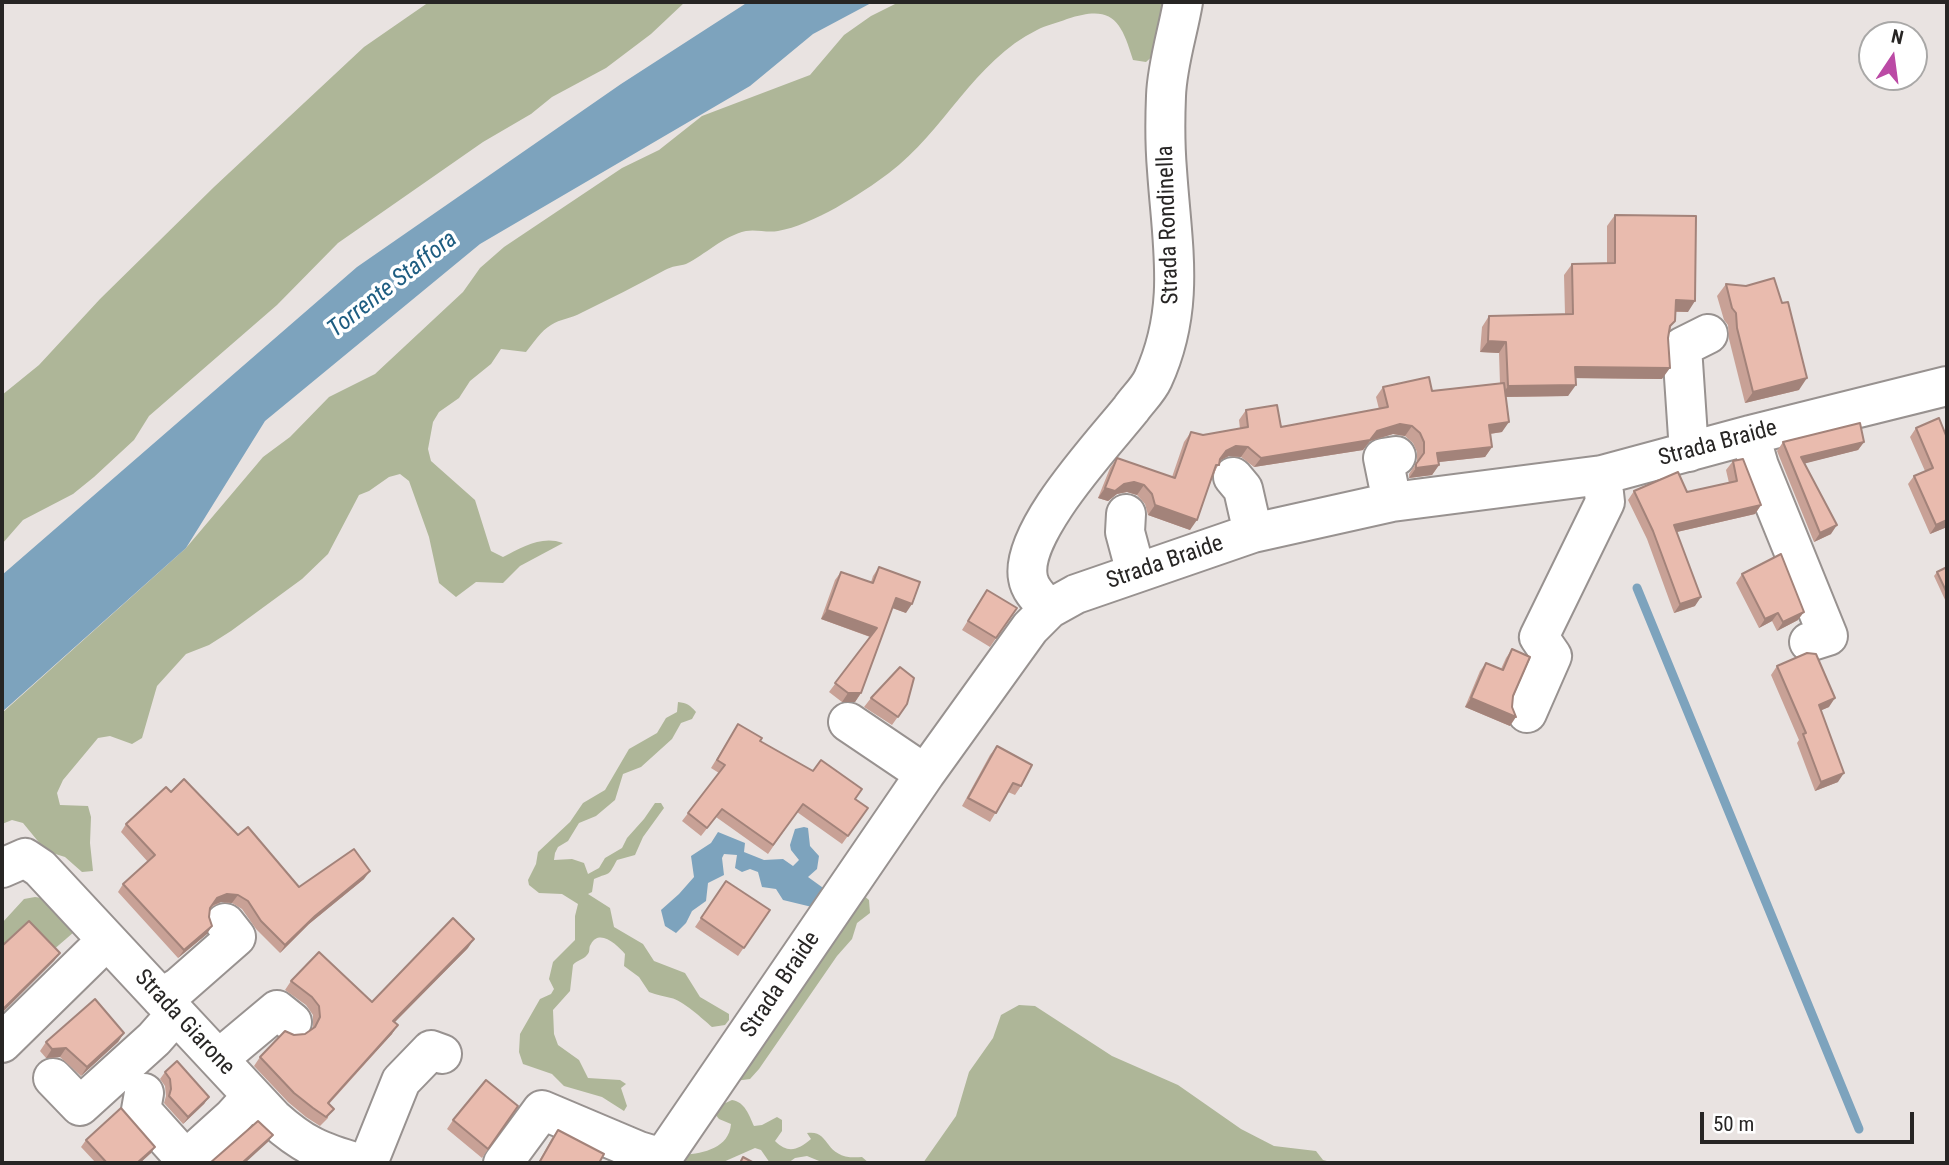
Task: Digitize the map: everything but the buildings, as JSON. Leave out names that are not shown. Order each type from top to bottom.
[{"type":"street","name":"Strada Rondinella","points":[[1049,609],[1033,590],[1028,579],[1028,568],[1037,534],[1060,499],[1151,383],[1169,337],[1174,284],[1166,168],[1166,93],[1183,2]]},
{"type":"street","points":[[1689,452],[1682,347],[1708,334]]},
{"type":"street","name":"Strada Braide","points":[[661,1161],[926,774],[1030,628],[1049,609],[1076,594],[1253,533],[1392,502],[1602,475],[1947,386]]},
{"type":"street","points":[[1750,435],[1759,466],[1828,636],[1809,642]]},
{"type":"street","points":[[1392,502],[1383,458],[1396,456]]},
{"type":"street","points":[[1527,713],[1552,656],[1539,637],[1605,502],[1602,475]]},
{"type":"street","points":[[1233,477],[1243,489],[1253,533]]},
{"type":"street","points":[[1126,514],[1125,532],[1136,573]]},
{"type":"street","points":[[848,722],[926,774]]},
{"type":"street","name":"Strada Giarone","points":[[13,863],[40,868],[252,1096],[286,1151],[328,1154],[358,1163]]},
{"type":"street","points":[[53,1078],[80,1106],[154,1039],[179,987],[236,937],[225,923]]},
{"type":"street","points":[[2,1043],[107,940]]},
{"type":"street","points":[[216,1056],[228,1051],[277,1010],[292,1022]]},
{"type":"street","points":[[368,1163],[401,1081],[431,1050],[442,1054]]},
{"type":"street","points":[[144,1093],[141,1110],[184,1161],[252,1096]]},
{"type":"street","points":[[503,1163],[542,1110],[661,1161]]},
{"type":"green space","points":[[429,2],[685,2],[651,34],[606,68],[552,97],[531,114],[483,142],[338,243],[277,305],[149,416],[134,440],[94,477],[73,494],[23,520],[2,544],[2,395],[39,365],[100,299],[214,187],[364,47]]},
{"type":"green space","points":[[899,2],[1169,2],[1164,46],[1146,62],[1133,60],[1119,25],[1104,15],[1082,15],[1040,28],[1015,43],[995,60],[909,156],[851,199],[792,228],[738,233],[686,264],[668,269],[577,315],[547,327],[526,352],[501,349],[491,364],[470,381],[459,398],[439,412],[433,422],[428,449],[431,461],[475,500],[491,551],[503,557],[540,541],[563,543],[520,566],[503,583],[476,582],[456,597],[439,583],[429,537],[409,481],[400,474],[389,477],[359,495],[328,554],[302,579],[231,631],[209,645],[186,654],[157,686],[142,738],[132,744],[110,736],[98,738],[63,780],[57,793],[60,805],[88,806],[91,817],[93,871],[82,872],[65,857],[46,851],[23,823],[12,820],[2,824],[2,713],[186,548],[263,457],[290,437],[329,397],[375,374],[463,292],[480,268],[504,247],[622,168],[659,150],[702,116],[810,75],[844,35],[871,16]]},
{"type":"green space","points":[[678,702],[688,705],[696,712],[692,719],[681,723],[672,739],[641,767],[623,774],[615,800],[596,816],[579,823],[568,841],[558,847],[554,860],[572,859],[584,863],[588,874],[599,868],[605,858],[622,848],[655,803],[661,803],[664,808],[643,837],[635,855],[617,860],[608,873],[594,879],[592,892],[588,894],[610,908],[614,927],[643,944],[654,961],[685,973],[700,997],[729,1014],[725,1025],[712,1027],[681,1002],[649,992],[639,977],[624,966],[625,954],[618,947],[604,938],[595,940],[587,955],[573,965],[570,991],[553,1010],[554,1034],[558,1045],[579,1060],[588,1078],[620,1080],[626,1084],[621,1088],[627,1106],[624,1111],[602,1097],[564,1086],[552,1074],[523,1064],[519,1052],[520,1034],[540,999],[551,994],[554,989],[549,979],[553,962],[575,940],[578,904],[562,894],[539,893],[529,885],[528,880],[536,864],[538,852],[570,822],[583,803],[605,790],[629,749],[657,733],[666,718],[677,712]]},
{"type":"green space","points":[[863,895],[869,900],[870,913],[857,923],[852,939],[837,956],[759,1069],[750,1079],[735,1081]]},
{"type":"green space","points":[[42,898],[74,932],[52,951],[25,924],[2,946],[2,923],[24,899]]},
{"type":"green space","points":[[1019,1005],[1035,1006],[1112,1056],[1178,1085],[1241,1129],[1274,1146],[1316,1151],[1323,1160],[1335,1163],[923,1163],[956,1116],[969,1072],[993,1038],[1001,1015]]},
{"type":"green space","points":[[732,1100],[743,1106],[754,1126],[777,1117],[782,1120],[782,1131],[775,1141],[784,1148],[802,1146],[811,1139],[807,1133],[815,1133],[840,1154],[862,1157],[869,1163],[824,1163],[807,1156],[795,1158],[788,1163],[770,1163],[761,1150],[755,1148],[721,1163],[676,1163],[684,1155],[707,1151],[726,1139],[731,1124],[719,1119],[715,1114],[721,1105]]},
{"type":"water","name":"Torrente Staffora","points":[[748,2],[873,2],[813,34],[750,86],[480,244],[265,421],[186,548],[2,712],[2,575],[357,267],[621,84]]},
{"type":"water","points":[[808,828],[810,846],[819,856],[817,869],[808,877],[826,890],[812,907],[783,900],[776,889],[762,887],[758,872],[750,869],[742,872],[735,868],[737,855],[724,854],[724,875],[708,883],[706,901],[692,911],[686,923],[676,933],[665,926],[661,910],[694,877],[691,856],[711,843],[718,832],[745,843],[744,852],[764,860],[783,859],[793,866],[799,860],[790,845],[795,829]]},
{"type":"waterway","points":[[1637,588],[1859,1129]]}]
